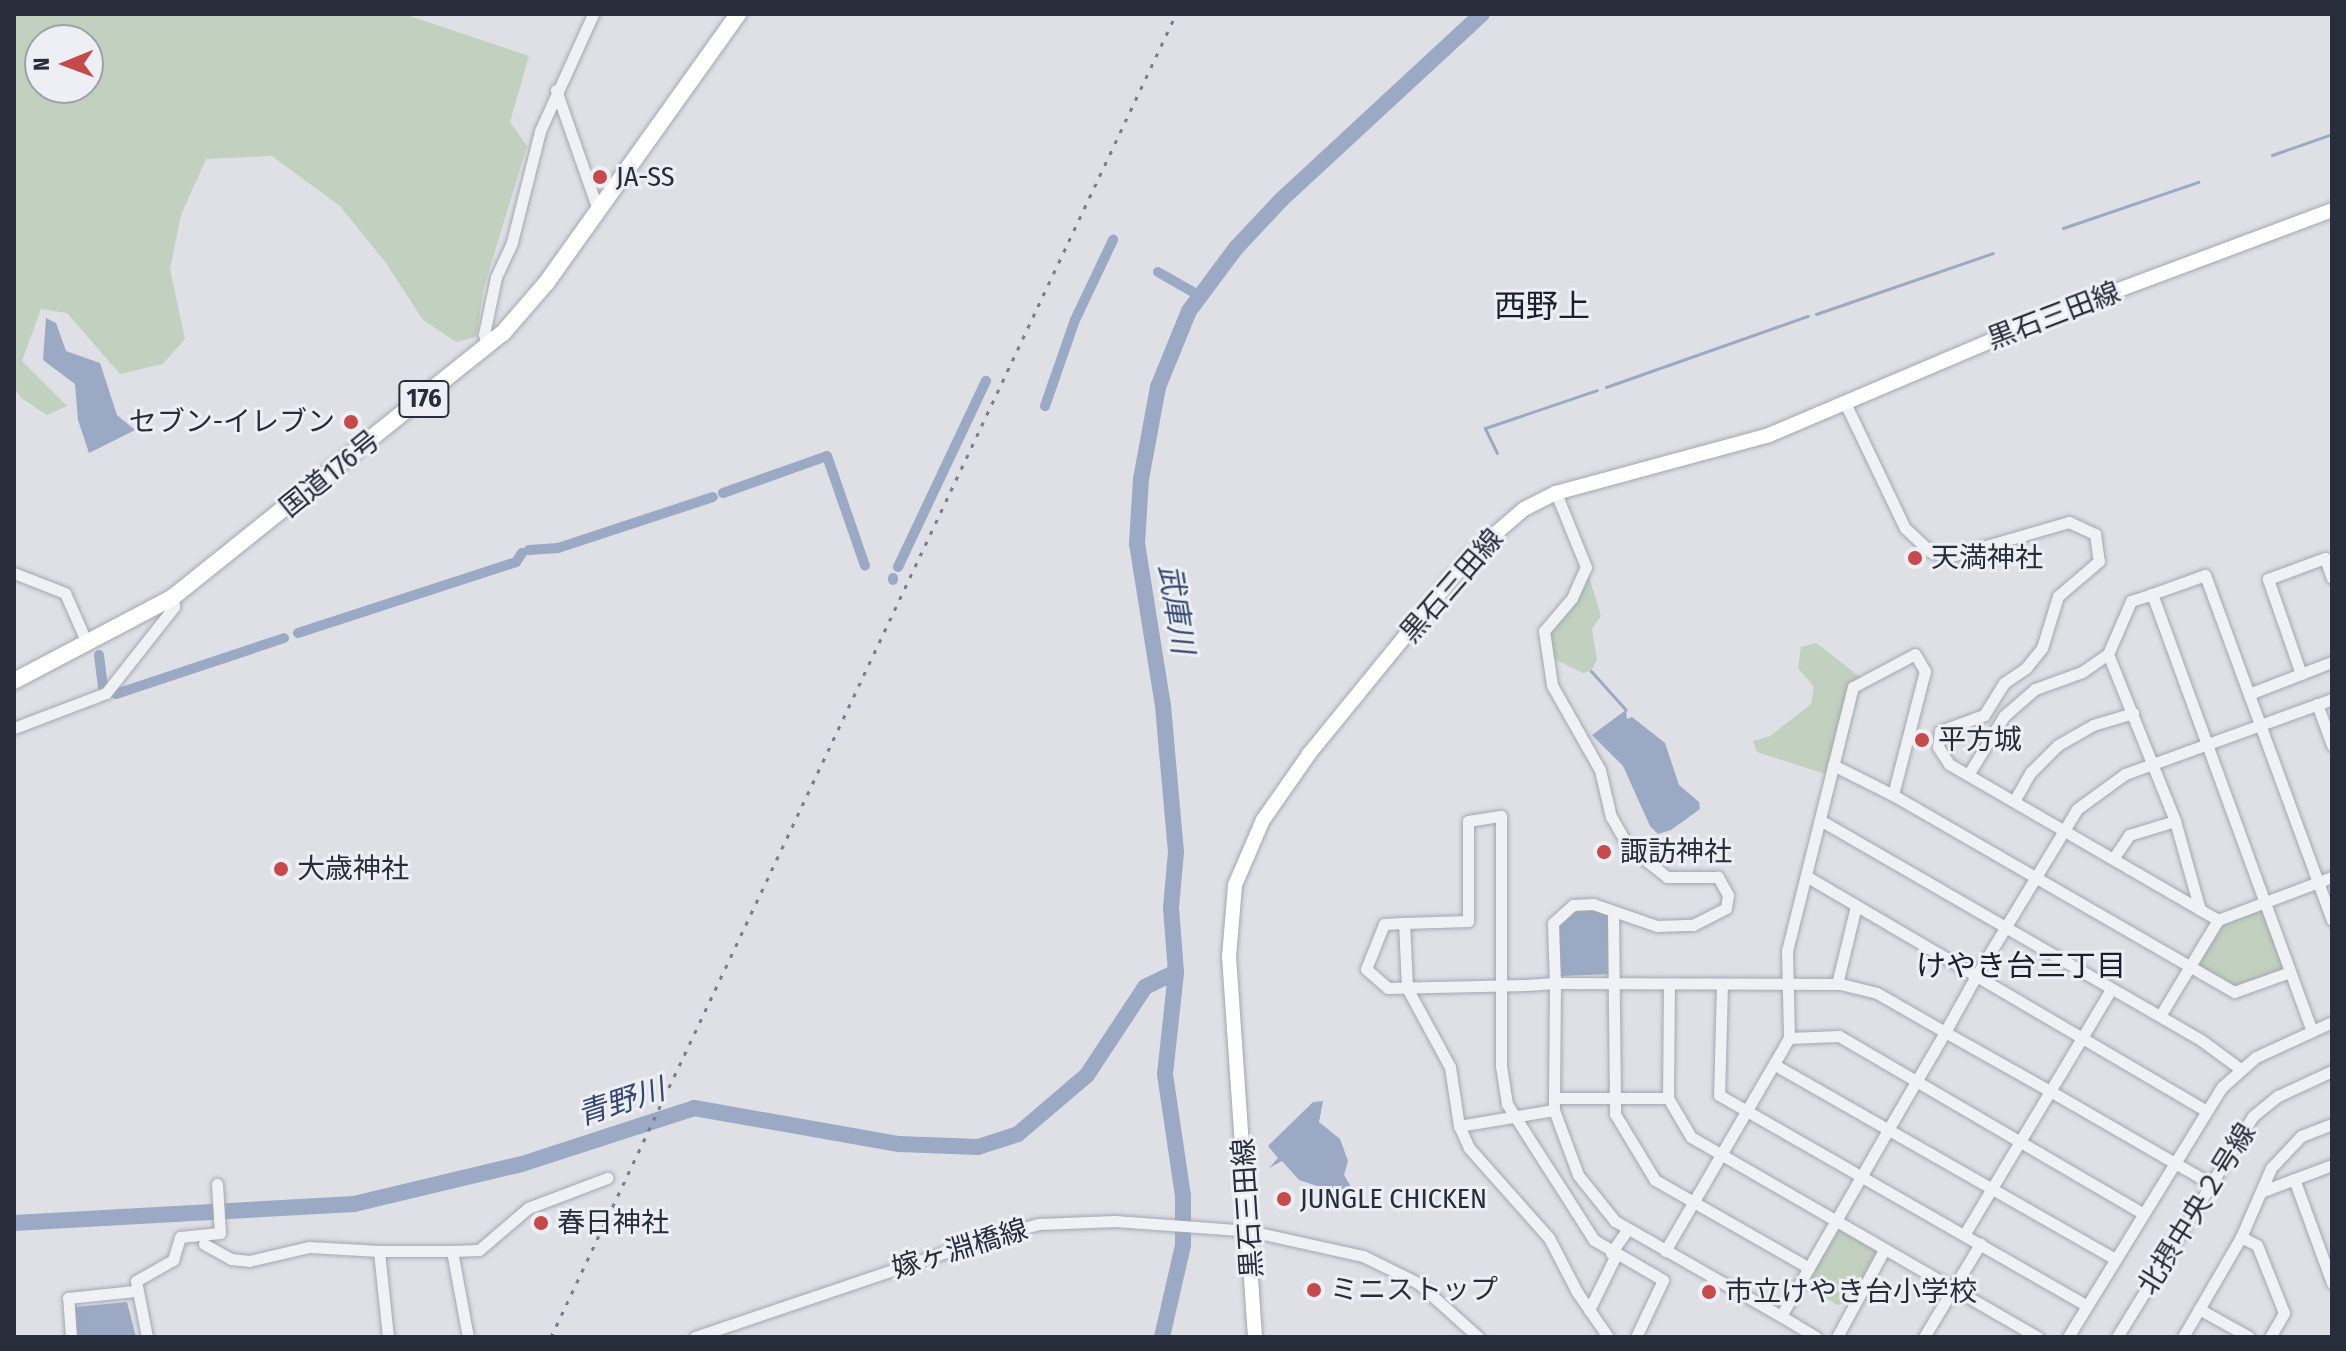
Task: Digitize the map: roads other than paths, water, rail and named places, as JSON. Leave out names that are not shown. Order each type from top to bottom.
[{"type":"highway","name":"国道176号","points":[[14,681],[173,597],[487,347],[526,308],[738,14]]},
{"type":"main road","name":"黒石三田線","points":[[1255,1337],[1242,1231],[1229,919],[1251,842],[1309,754],[1473,553],[1524,509],[1556,493],[1769,435],[1846,405],[2049,316],[2332,210]]},
{"type":"street","points":[[487,347],[484,334],[496,277],[512,242],[523,187],[556,90],[593,14]]},
{"type":"street","points":[[556,90],[598,210]]},
{"type":"street","points":[[1846,405],[1905,528],[1931,552],[1948,557],[2069,522],[2095,534],[2099,561],[2058,596],[2042,648],[2026,668],[2004,683],[1984,715],[1940,731],[1938,747],[1949,764],[2218,920]]},
{"type":"street","points":[[1556,493],[1586,567],[1572,598],[1544,631],[1552,685],[1600,770],[1611,817],[1628,846],[1667,877],[1718,877],[1728,895],[1719,914],[1693,925],[1657,926],[1582,903],[1557,915],[1552,933],[1555,983],[1554,1104],[1578,1175],[1597,1201],[1628,1229],[1816,1337]]},
{"type":"street","points":[[2301,674],[2268,579],[2325,558],[2332,578]]},
{"type":"street","points":[[14,573],[65,593],[87,643]]},
{"type":"street","points":[[1968,775],[2004,716],[2035,689],[2082,672],[2108,654],[2131,601],[2205,575],[2332,920]]},
{"type":"street","points":[[2152,594],[2311,1029]]},
{"type":"street","points":[[14,728],[106,693],[174,607],[173,597]]},
{"type":"street","points":[[1665,1251],[1789,1038],[1787,951],[1853,687],[1915,654],[1925,671],[1893,795]]},
{"type":"street","points":[[2108,654],[2175,821],[2200,910]]},
{"type":"street","points":[[2249,694],[2332,662]]},
{"type":"street","points":[[1781,1316],[1976,976],[2077,809],[2125,774],[2332,699]]},
{"type":"street","points":[[2317,704],[2332,745]]},
{"type":"street","points":[[2014,801],[2031,772],[2058,745],[2093,725],[2133,713]]},
{"type":"street","points":[[1833,765],[1893,795],[2234,992],[2290,972]]},
{"type":"street","points":[[1636,1337],[1663,1280],[1614,1254],[1575,1216],[1513,1117],[1502,1084],[1502,985],[1501,816],[1468,821],[1468,921],[1384,924],[1366,969],[1388,988],[1407,988],[1502,985],[1555,983],[1837,984],[1877,993],[2210,1183]]},
{"type":"street","points":[[1820,820],[2160,1016],[2239,1068]]},
{"type":"street","points":[[2113,859],[2129,835],[2175,821]]},
{"type":"street","points":[[1806,876],[2205,1110]]},
{"type":"street","points":[[2160,1016],[2218,920],[2332,877]]},
{"type":"street","points":[[1837,984],[1856,906]]},
{"type":"street","points":[[1613,913],[1615,1114],[1655,1180],[1809,1268]]},
{"type":"street","points":[[1404,923],[1407,988],[1450,1067],[1459,1126],[1486,1170],[1549,1238],[1589,1310],[1608,1337]]},
{"type":"street","points":[[1669,984],[1668,1098],[1691,1137],[2038,1337]]},
{"type":"street","points":[[1722,984],[1719,1095],[2087,1306]]},
{"type":"street","points":[[1964,1235],[2111,989]]},
{"type":"street","points":[[2068,1337],[2205,1110],[2239,1068],[2311,1029],[2332,1022]]},
{"type":"street","points":[[1789,1038],[1839,1036],[2142,1213]]},
{"type":"street","points":[[1775,1065],[2115,1259]]},
{"type":"street","name":"北摂中央２号線","points":[[2117,1337],[2253,1116],[2278,1096],[2332,1071]]},
{"type":"street","points":[[1459,1126],[1513,1117],[1554,1104],[1615,1098],[1668,1098]]},
{"type":"street","points":[[2183,1337],[2241,1237],[2284,1152],[2301,1136],[2332,1124]]},
{"type":"street","points":[[2263,1191],[2332,1165]]},
{"type":"street","points":[[204,1244],[231,1259],[249,1261],[309,1247],[379,1251],[479,1250],[528,1208],[607,1178]]},
{"type":"street","points":[[2294,1179],[2332,1283]]},
{"type":"street","points":[[147,1337],[135,1291],[136,1281],[178,1254],[180,1237],[220,1233],[217,1184]]},
{"type":"street","name":"嫁ヶ淵橋線","points":[[695,1337],[990,1237],[1039,1224],[1115,1221],[1242,1231],[1363,1256],[1395,1270],[1445,1304],[1478,1337]]},
{"type":"street","points":[[1589,1310],[1628,1229]]},
{"type":"street","points":[[2241,1237],[2257,1245],[2284,1313],[2270,1337]]},
{"type":"street","points":[[1925,1337],[1980,1244]]},
{"type":"street","points":[[1837,1337],[1884,1250]]},
{"type":"street","points":[[379,1251],[388,1337]]},
{"type":"street","points":[[452,1251],[468,1337]]},
{"type":"street","points":[[71,1337],[68,1298],[135,1291]]},
{"type":"street","points":[[2199,1309],[2249,1337]]},
{"type":"water","points":[[46,318],[56,323],[66,351],[100,363],[117,415],[135,430],[89,453],[78,420],[75,384],[43,360]]},
{"type":"water","points":[[1626,710],[1627,719],[1632,717],[1665,743],[1679,785],[1699,802],[1700,809],[1671,830],[1658,834],[1650,826],[1623,766],[1592,735]]},
{"type":"water","points":[[1589,908],[1609,915],[1611,974],[1560,976],[1556,927],[1571,909]]},
{"type":"water","points":[[1323,1101],[1319,1122],[1340,1139],[1348,1161],[1344,1175],[1353,1190],[1336,1192],[1299,1180],[1282,1161],[1269,1168],[1278,1158],[1268,1146],[1313,1102]]},
{"type":"water","points":[[127,1302],[136,1337],[77,1337],[75,1307]]},
{"type":"waterway","name":"武庫川","points":[[1162,1337],[1183,1245],[1183,1196],[1165,1074],[1176,972],[1171,908],[1176,852],[1163,706],[1137,544],[1141,479],[1158,387],[1189,311],[1236,248],[1281,200],[1482,14]]},
{"type":"waterway","points":[[2272,155],[2332,134]]},
{"type":"waterway","points":[[2063,228],[2198,182]]},
{"type":"waterway","points":[[1045,406],[1075,320],[1113,240]]},
{"type":"waterway","points":[[1816,314],[1993,253]]},
{"type":"waterway","points":[[1158,272],[1200,296]]},
{"type":"waterway","points":[[1606,387],[1808,316]]},
{"type":"waterway","points":[[898,567],[986,381]]},
{"type":"waterway","points":[[1497,453],[1485,428],[1597,390]]},
{"type":"waterway","points":[[723,493],[827,456],[865,566]]},
{"type":"waterway","points":[[529,550],[558,548],[713,497]]},
{"type":"waterway","points":[[298,633],[516,562],[522,553]]},
{"type":"waterway","points":[[116,694],[284,638]]},
{"type":"waterway","points":[[99,655],[103,687]]},
{"type":"waterway","points":[[1591,671],[1626,710]]},
{"type":"waterway","name":"青野川","points":[[14,1223],[354,1204],[522,1164],[694,1108],[899,1144],[978,1147],[1018,1134],[1087,1075],[1145,987],[1176,972]]},
{"type":"railway","points":[[551,1337],[1176,14]]},
{"type":"place","name":"JA-SS","points":[[600,177]]},
{"type":"place","name":"セブン-イレブン","points":[[351,422]]},
{"type":"place","name":"天満神社","points":[[1915,558]]},
{"type":"place","name":"平方城","points":[[1922,740]]},
{"type":"place","name":"諏訪神社","points":[[1604,852]]},
{"type":"place","name":"大歳神社","points":[[281,869]]},
{"type":"place","name":"JUNGLE CHICKEN","points":[[1284,1199]]},
{"type":"place","name":"春日神社","points":[[541,1223]]},
{"type":"place","name":"ミニストップ","points":[[1314,1290]]},
{"type":"place","name":"市立けやき台小学校","points":[[1709,1292]]},
{"type":"district","name":"西野上","points":[[1542,306]]},
{"type":"district","name":"けやき台三丁目","points":[[2021,966]]}]
